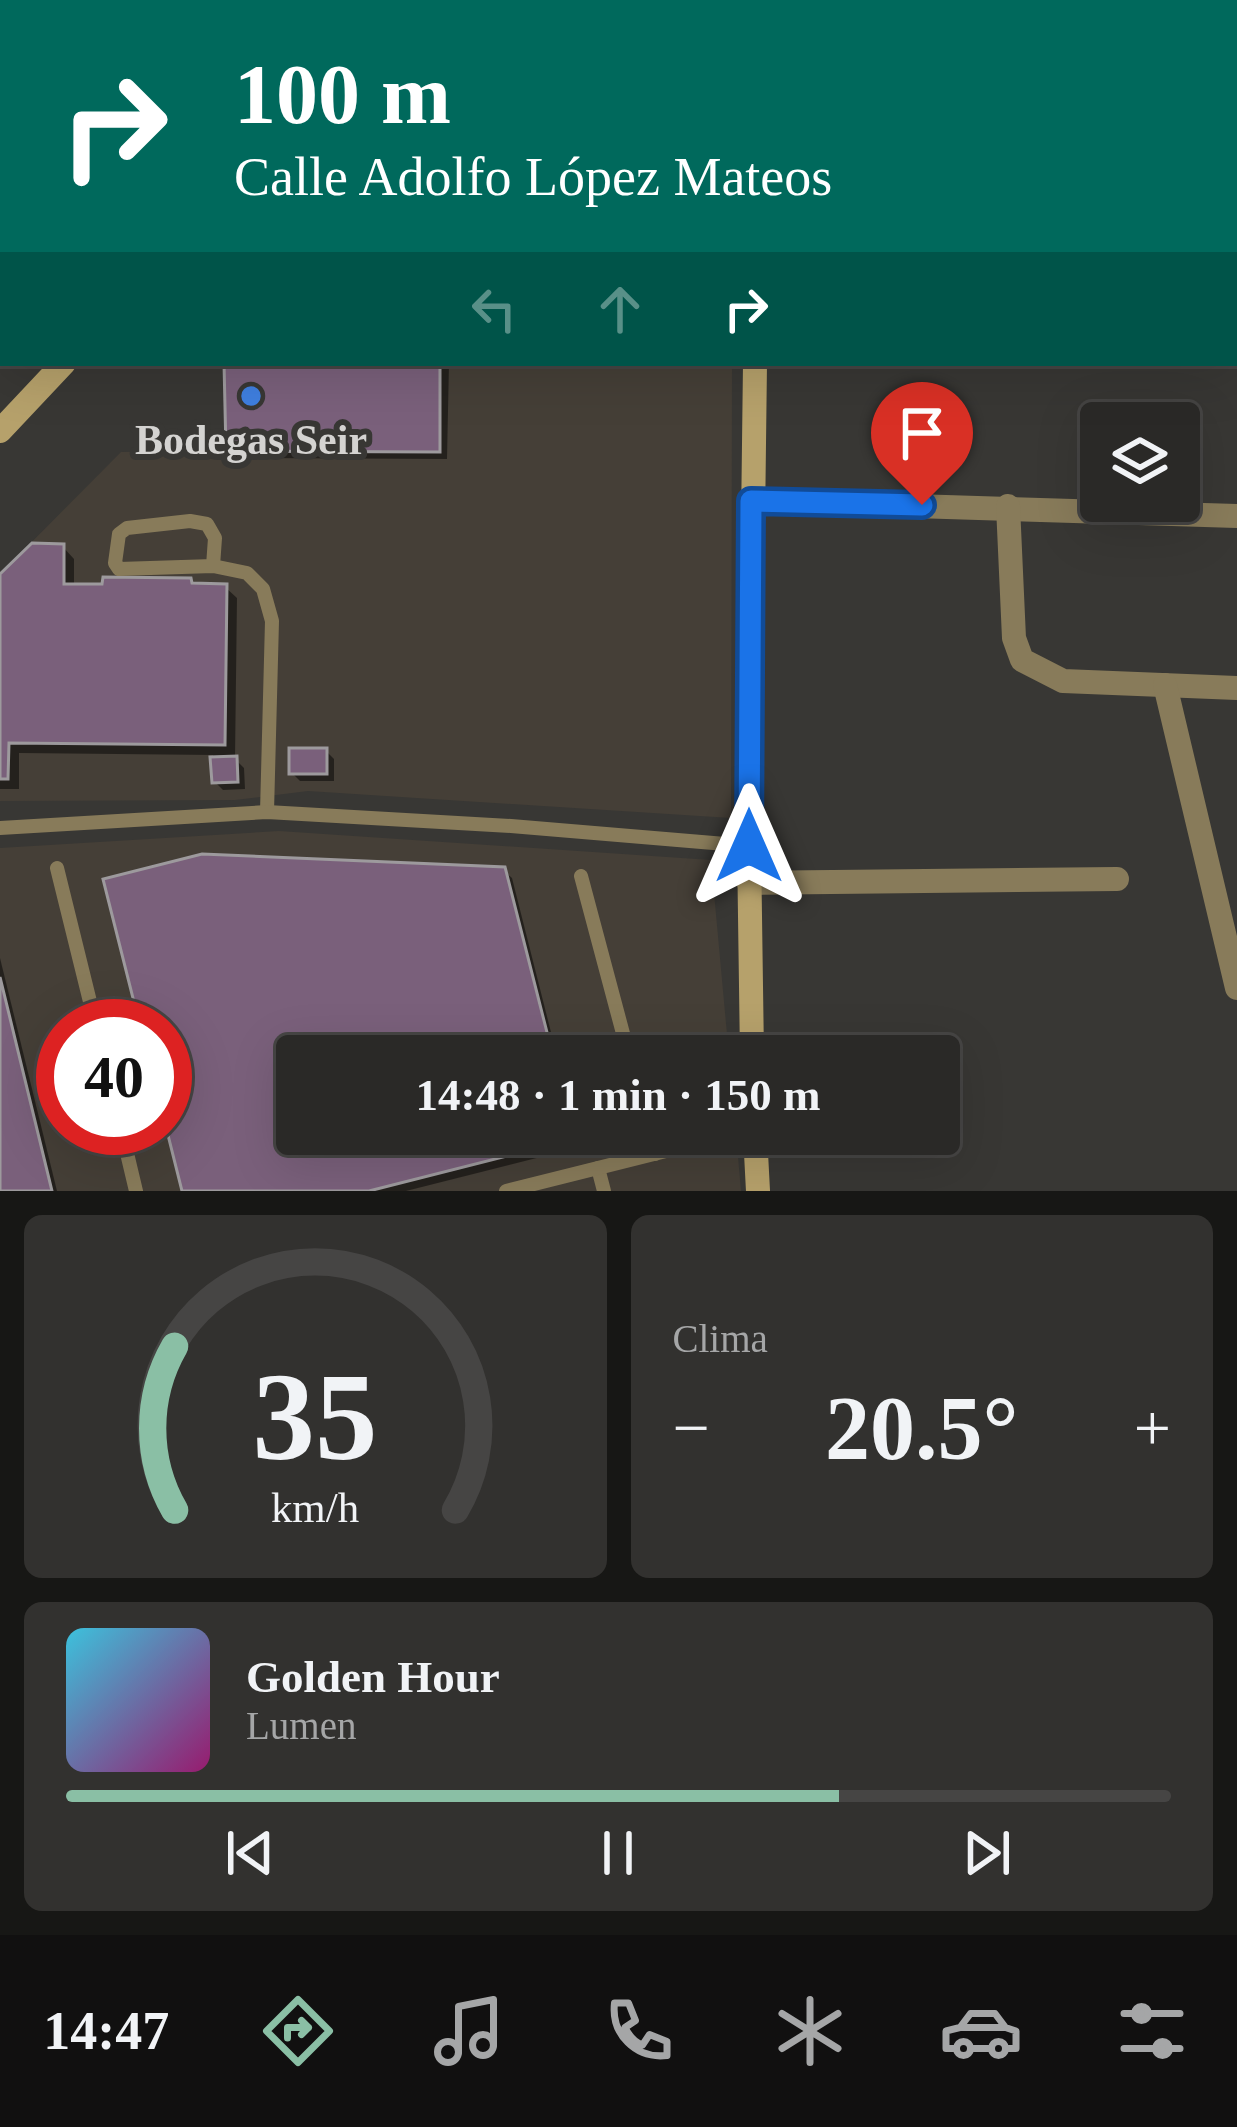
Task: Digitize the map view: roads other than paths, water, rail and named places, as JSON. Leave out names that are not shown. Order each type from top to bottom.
[{"type":"street","points":[[0,431],[61,366]]},
{"type":"street","points":[[752,1035],[755,366]]},
{"type":"street","points":[[751,501],[1237,516]]},
{"type":"street","points":[[1008,506],[1014,638],[1022,660],[1063,681],[1237,688]]},
{"type":"street","points":[[1165,685],[1237,988]]},
{"type":"street","points":[[749,883],[1117,879]]},
{"type":"street","points":[[756,1155],[758,1191]]},
{"type":"lane","points":[[213,566],[214,538],[208,524],[190,521],[127,528],[119,534],[115,563],[119,569],[213,566],[247,573],[262,589],[272,621],[267,812]]},
{"type":"lane","points":[[0,828],[267,812],[749,846]]},
{"type":"lane","points":[[57,868],[89,999]]},
{"type":"lane","points":[[581,876],[623,1035]]},
{"type":"lane","points":[[127,1155],[136,1191]]},
{"type":"lane","points":[[506,1191],[651,1155]]},
{"type":"lane","points":[[598,1168],[604,1191]]},
{"type":"place","name":"Bodegas Seir","points":[[251,396]]}]
